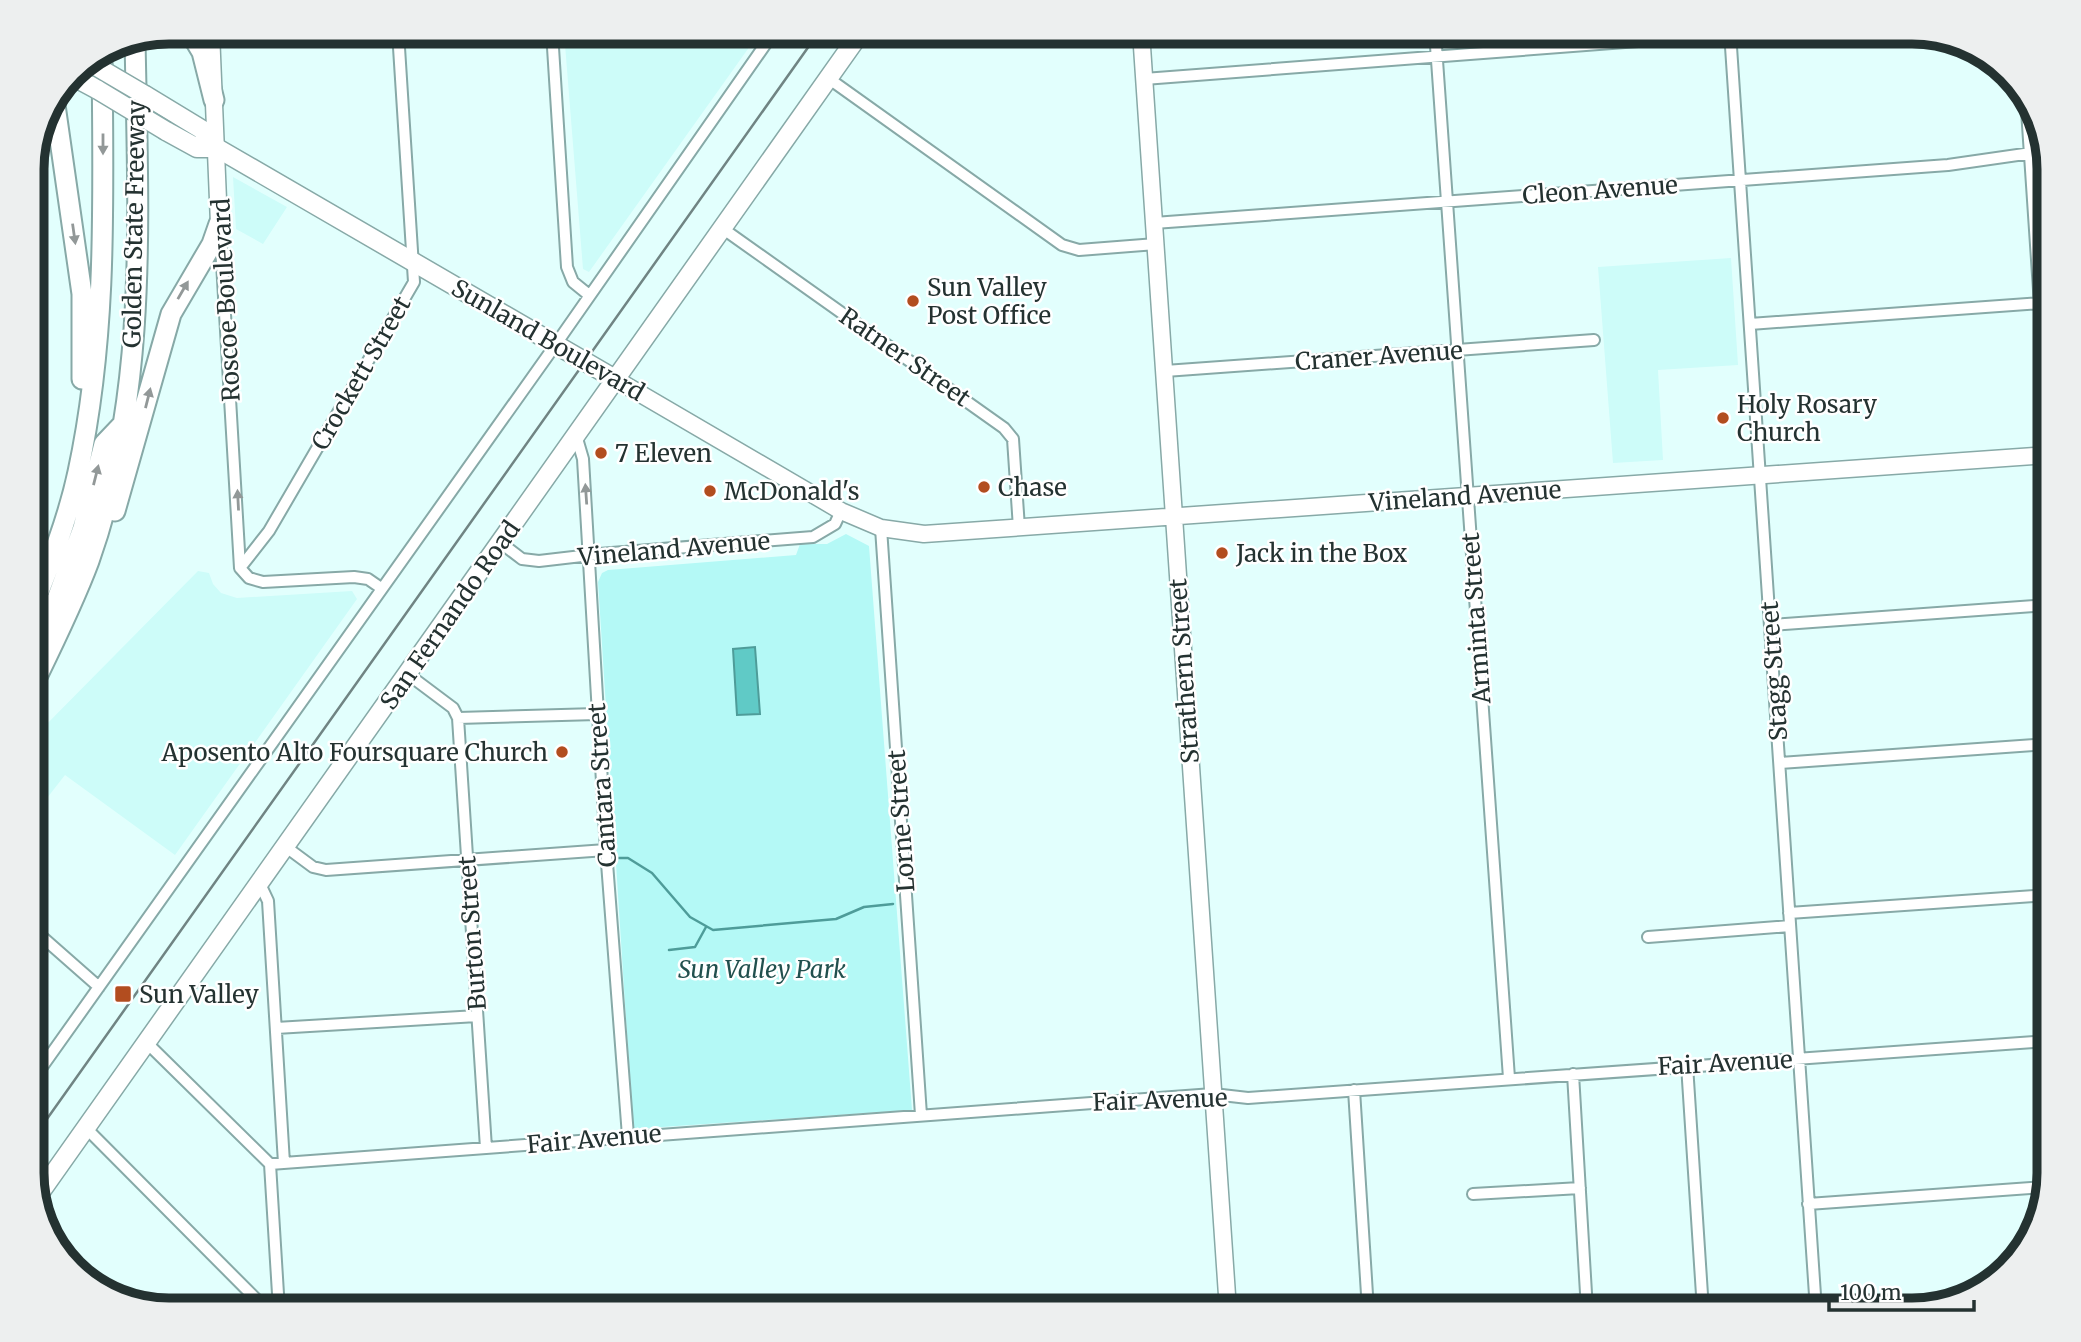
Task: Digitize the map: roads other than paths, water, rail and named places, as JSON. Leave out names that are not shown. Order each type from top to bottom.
[{"type":"highway","points":[[196,44],[205,60],[214,100]]},
{"type":"highway","name":"Golden State Freeway","points":[[44,660],[89,561],[106,505],[124,422],[136,319],[138,263],[135,48]]},
{"type":"highway","name":"Golden State Freeway","points":[[44,578],[76,480],[94,389],[103,292],[102,64]]},
{"type":"highway","points":[[44,606],[78,516],[76,480],[85,336],[82,294],[56,115]]},
{"type":"highway","points":[[89,561],[115,511],[128,474],[171,314],[212,244],[219,224]]},
{"type":"highway","points":[[44,628],[83,528],[104,444],[124,422]]},
{"type":"main road","name":"Roscoe Boulevard","points":[[212,44],[219,224]]},
{"type":"main road","name":"San Fernando Road","points":[[45,1186],[409,675],[852,44]]},
{"type":"main road","name":"Strathern Street","points":[[1142,44],[1227,1298]]},
{"type":"main road","name":"Sunland Boulevard","points":[[98,67],[201,129],[217,148],[841,511],[881,528]]},
{"type":"main road","name":"Sunland Boulevard","points":[[80,80],[197,148],[217,148]]},
{"type":"main road","name":"Vineland Avenue","points":[[881,528],[924,534],[2037,456]]},
{"type":"street","name":"Crockett Street","points":[[240,568],[269,531],[391,326],[414,282],[399,44]]},
{"type":"street","points":[[553,44],[567,267],[573,282],[589,295]]},
{"type":"street","points":[[44,1064],[556,344],[766,44]]},
{"type":"street","name":"Arminta Street","points":[[1436,44],[1509,1078]]},
{"type":"street","points":[[1144,79],[1589,44]]},
{"type":"street","name":"Stagg Street","points":[[1731,44],[1815,1298]]},
{"type":"street","points":[[828,78],[1062,245],[1079,250],[1156,244]]},
{"type":"street","points":[[2027,119],[2037,258]]},
{"type":"street","name":"Cleon Avenue","points":[[1154,223],[1948,165],[2036,152]]},
{"type":"street","name":"Roscoe Boulevard","points":[[219,224],[223,248],[240,568]]},
{"type":"street","name":"Ratner Street","points":[[722,228],[1004,428],[1013,439],[1019,528]]},
{"type":"street","points":[[1750,324],[2037,303]]},
{"type":"street","name":"Craner Avenue","points":[[1165,371],[1594,340]]},
{"type":"street","name":"Cantara Street","points":[[576,434],[583,459],[606,850],[628,1136]]},
{"type":"street","name":"Vineland Avenue","points":[[500,543],[522,559],[531,561],[813,537],[835,524],[841,511]]},
{"type":"street","name":"Lorne Street","points":[[881,528],[921,1115]]},
{"type":"street","points":[[240,568],[249,578],[262,582],[354,577],[368,579],[381,588]]},
{"type":"street","points":[[1771,625],[2037,606]]},
{"type":"street","points":[[409,675],[453,708],[458,718],[597,714]]},
{"type":"street","name":"Burton Street","points":[[458,718],[486,1148]]},
{"type":"street","points":[[1780,763],[2037,745]]},
{"type":"street","points":[[286,847],[313,867],[326,870],[606,850]]},
{"type":"street","points":[[260,884],[268,901],[284,1163]]},
{"type":"street","points":[[1789,913],[2037,896]]},
{"type":"street","points":[[1648,937],[1790,926]]},
{"type":"street","points":[[44,939],[99,987]]},
{"type":"street","points":[[276,1028],[477,1016]]},
{"type":"street","name":"Fair Avenue","points":[[270,1164],[1213,1094],[1248,1098],[2037,1042]]},
{"type":"street","points":[[147,1043],[270,1164],[276,1298]]},
{"type":"street","points":[[1687,1065],[1702,1298]]},
{"type":"street","points":[[1573,1074],[1586,1298]]},
{"type":"street","points":[[1354,1090],[1367,1298]]},
{"type":"street","points":[[86,1128],[255,1298]]},
{"type":"street","points":[[1808,1204],[2036,1187]]},
{"type":"street","points":[[1473,1194],[1580,1188]]},
{"type":"waterway","points":[[616,858],[628,858],[652,873],[690,917],[713,930],[836,919],[864,907],[893,904]]},
{"type":"waterway","points":[[669,950],[695,947],[706,927]]},
{"type":"railway","points":[[44,1123],[810,44]]},
{"type":"place","name":"Sun Valley Post Office","points":[[913,301]]},
{"type":"place","name":"Holy Rosary Church","points":[[1723,418]]},
{"type":"place","name":"7 Eleven","points":[[601,453]]},
{"type":"place","name":"Chase","points":[[984,487]]},
{"type":"place","name":"McDonald's","points":[[710,491]]},
{"type":"place","name":"Jack in the Box","points":[[1222,553]]},
{"type":"place","name":"Aposento Alto Foursquare Church","points":[[562,752]]},
{"type":"place","name":"Sun Valley","points":[[123,994]]},
{"type":"park label","name":"Sun Valley Park","points":[[762,969]]}]
